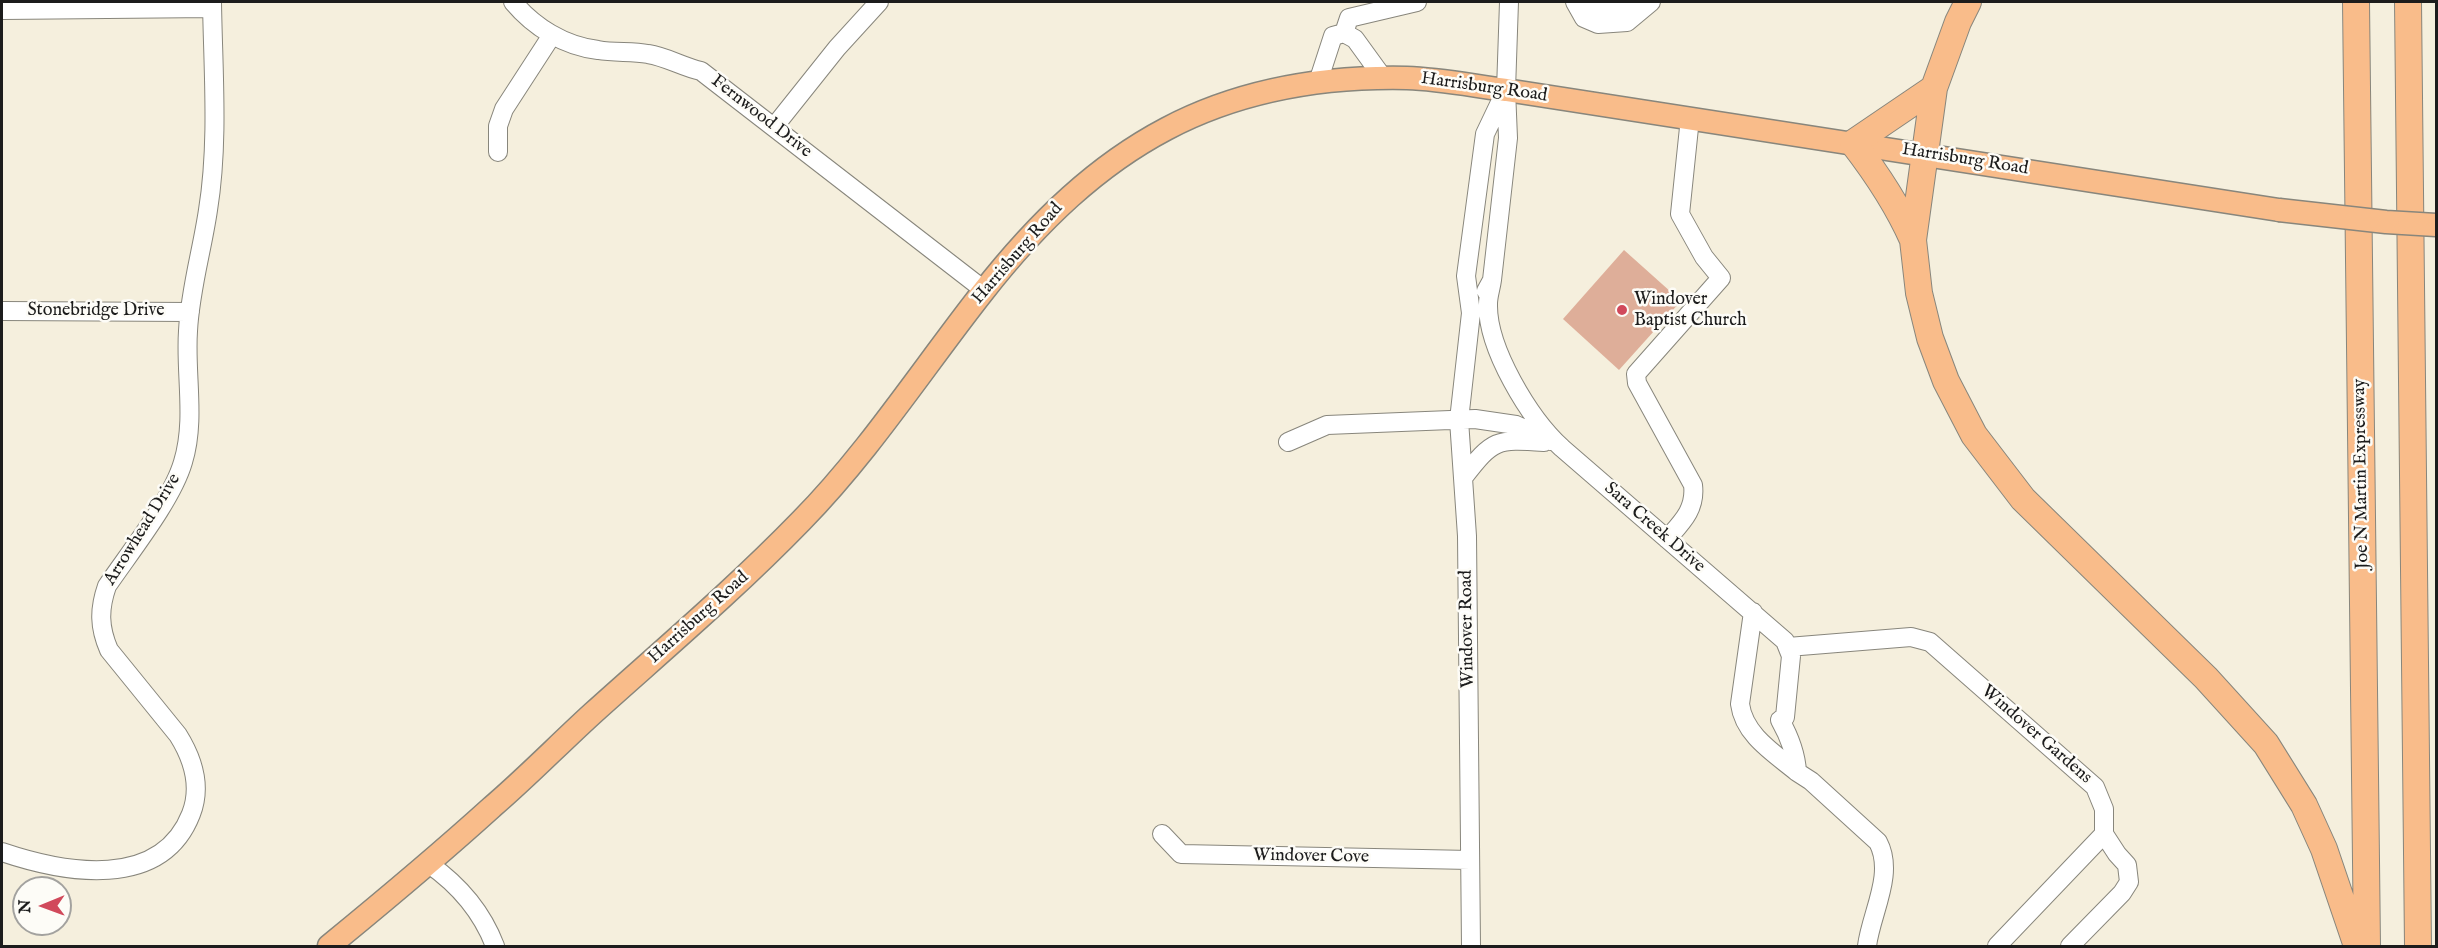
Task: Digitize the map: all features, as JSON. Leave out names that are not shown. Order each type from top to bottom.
[{"type":"highway","points":[[1968,2],[1958,22],[1934,88],[1913,240],[1916,273],[1930,339],[1946,381],[1974,435],[2023,499],[2206,678],[2266,744],[2304,805],[2324,849],[2357,946]]},
{"type":"highway","name":"Joe N Martin Expressway","points":[[2356,2],[2367,946]]},
{"type":"highway","points":[[2408,2],[2418,946]]},
{"type":"highway","points":[[1913,240],[1900,211],[1883,183],[1853,143],[1934,88]]},
{"type":"main road","name":"Harrisburg Road","points":[[329,946],[429,864],[708,612],[793,530],[870,440],[984,290],[1053,211],[1100,170],[1137,144],[1214,106],[1267,91],[1318,82],[1409,78],[1506,90],[2279,210],[2385,222],[2436,225]]},
{"type":"street","name":"Fernwood Drive","points":[[513,2],[532,22],[552,35],[584,47],[600,51],[647,54],[675,60],[701,71],[984,290]]},
{"type":"street","points":[[774,127],[837,48],[879,2]]},
{"type":"street","points":[[1344,33],[1349,18],[1417,2]]},
{"type":"street","name":"Windover Road","points":[[1471,313],[1492,280],[1508,138],[1506,90],[1509,2]]},
{"type":"street","points":[[1575,2],[1584,18],[1598,24],[1627,22],[1651,2]]},
{"type":"street","points":[[1590,2],[1602,9],[1615,9],[1630,2]]},
{"type":"street","points":[[2,10],[212,5]]},
{"type":"street","name":"Arrowhead Drive","points":[[2,852],[50,867],[119,869],[134,867],[158,857],[177,840],[185,829],[194,807],[195,774],[187,750],[178,735],[109,650],[100,621],[102,601],[108,586],[174,487],[189,437],[188,332],[208,210],[213,162],[212,5]]},
{"type":"street","points":[[1318,82],[1333,36],[1344,33],[1355,39],[1384,79]]},
{"type":"street","points":[[498,152],[498,126],[504,109],[552,35]]},
{"type":"street","name":"Windover Road","points":[[1471,946],[1467,536],[1460,420],[1471,313],[1466,276],[1485,134],[1506,90]]},
{"type":"street","points":[[1667,539],[1688,514],[1694,498],[1693,486],[1636,383],[1636,374],[1721,278],[1704,256],[1680,214],[1690,118]]},
{"type":"street","name":"Sara Creek Drive","points":[[1492,280],[1488,304],[1493,333],[1508,375],[1536,419],[1556,443],[1753,612]]},
{"type":"street","name":"Stonebridge Drive","points":[[2,311],[190,312]]},
{"type":"street","name":"Sara Creek Drive","points":[[1288,442],[1328,424],[1475,419],[1516,425],[1556,443]]},
{"type":"street","points":[[1463,478],[1482,454],[1507,440],[1556,443]]},
{"type":"street","points":[[1751,730],[1785,717],[1791,656],[1785,641],[1753,612]]},
{"type":"street","points":[[1753,612],[1740,704],[1746,727],[1797,772],[1811,781],[1878,842],[1884,853],[1885,870],[1867,946]]},
{"type":"street","name":"Windover Gardens","points":[[1788,647],[1911,637],[1930,642],[2095,787],[2104,809],[2104,834]]},
{"type":"street","points":[[1780,720],[1789,737],[1797,761],[1797,772]]},
{"type":"street","name":"Windover Cove","points":[[1162,834],[1181,854],[1470,860]]},
{"type":"street","points":[[1997,946],[2104,834],[2127,865],[2129,882],[2122,893],[2070,946]]},
{"type":"street","points":[[429,864],[465,894],[482,918],[495,946]]},
{"type":"building","name":"Windover Baptist Church","points":[[1624,250],[1681,301],[1619,370],[1563,319]]},
{"type":"place","name":"Windover Baptist Church","points":[[1622,310]]}]
